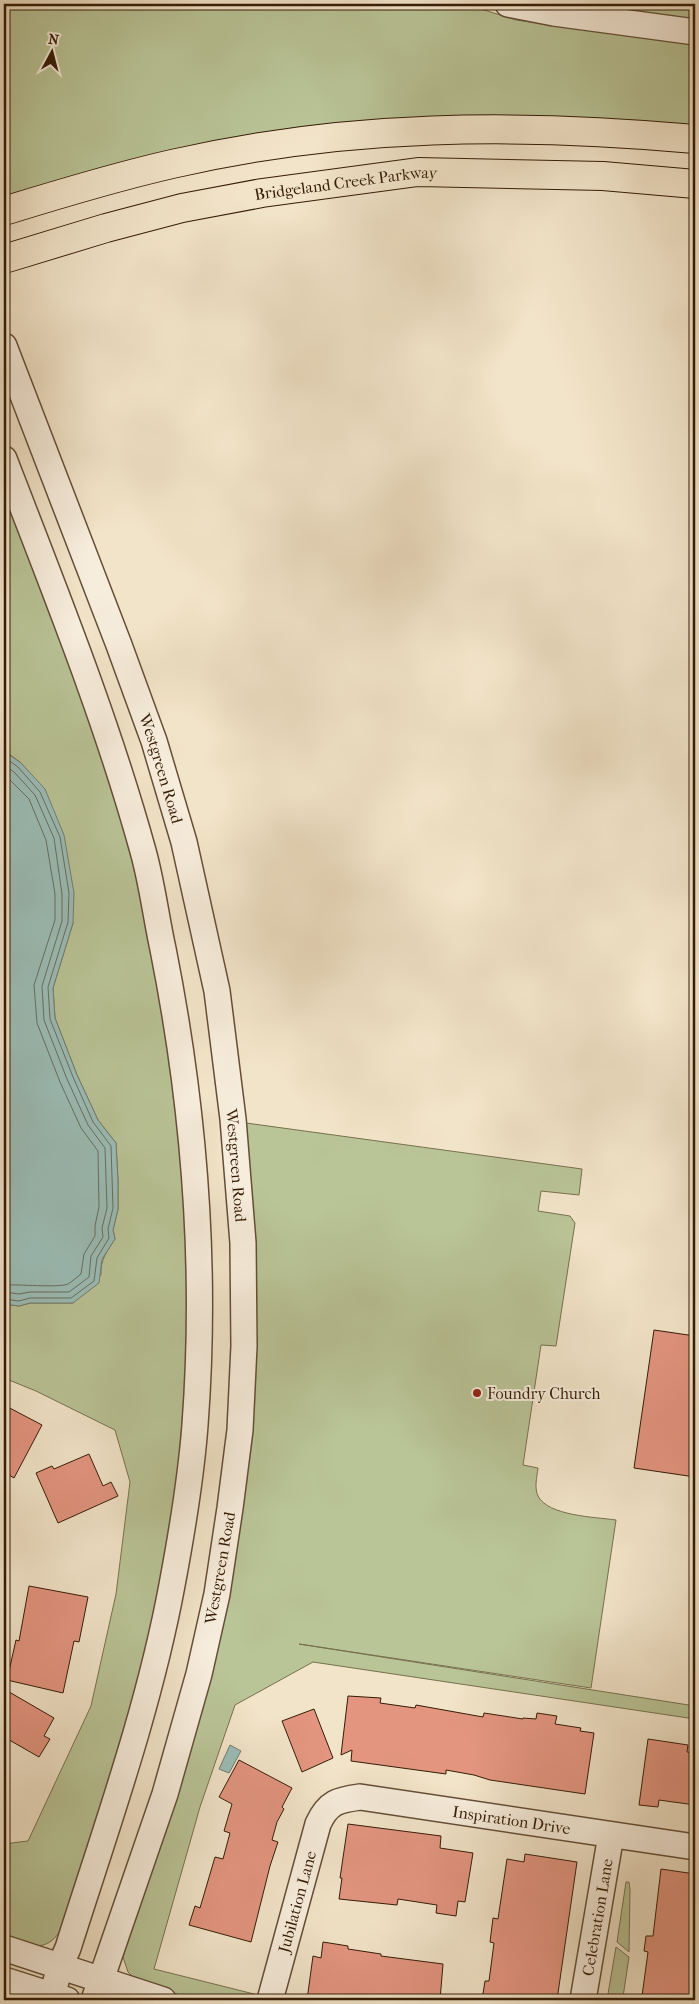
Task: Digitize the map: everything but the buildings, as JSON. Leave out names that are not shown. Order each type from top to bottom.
[{"type":"main road","points":[[4,211],[94,184],[172,164],[254,148],[342,137],[421,130],[520,128],[605,131],[695,139]]},
{"type":"main road","points":[[418,172],[421,130]]},
{"type":"main road","name":"Bridgeland Creek Parkway","points":[[4,259],[106,228],[182,208],[262,193],[418,172],[603,176],[695,184]]},
{"type":"street","points":[[508,4],[554,13],[695,32]]},
{"type":"street","name":"Westgreen Road","points":[[4,346],[154,740],[184,842],[217,990],[233,1119],[243,1243],[244,1346],[240,1430],[216,1594],[199,1674],[180,1747],[97,1990]]},
{"type":"street","points":[[4,459],[82,659],[114,754],[144,854],[173,998],[191,1127],[198,1244],[199,1345],[195,1427],[186,1501],[172,1586],[139,1725],[77,1920],[60,1966],[57,1999],[4,1980]]},
{"type":"street","name":"Inspiration Drive","points":[[330,1806],[339,1800],[360,1797],[695,1848]]},
{"type":"street","name":"Jubilation Lane","points":[[270,2000],[318,1824],[330,1806]]},
{"type":"street","name":"Celebration Lane","points":[[583,2000],[611,1835]]},
{"type":"street","points":[[4,1948],[60,1966],[97,1990],[163,2000]]},
{"type":"green space","points":[[4,4],[465,4],[516,20],[695,44],[695,130],[502,118],[4,201]]},
{"type":"green space","points":[[580,4],[695,4],[695,19]]},
{"type":"green space","points":[[4,485],[91,717],[138,867],[171,1031],[188,1252],[187,1357],[179,1460],[167,1552],[143,1666],[121,1751],[63,1926],[51,1941],[37,1946],[22,1944],[4,1938],[4,1844],[28,1841],[91,1706],[116,1594],[130,1482],[115,1430],[36,1391],[4,1378],[4,1304],[19,1306],[30,1303],[73,1303],[101,1275],[103,1260],[115,1239],[113,1230],[118,1209],[118,1180],[116,1143],[98,1120],[77,1075],[55,1018],[53,988],[73,923],[21,763],[4,750]]},
{"type":"green space","name":"Foundry Church","points":[[246,1123],[582,1169],[579,1195],[541,1191],[538,1211],[570,1216],[575,1223],[556,1346],[541,1345],[523,1465],[538,1468],[537,1493],[543,1503],[551,1508],[562,1512],[616,1520],[591,1688],[299,1644],[695,1706],[695,1719],[313,1662],[235,1705],[200,1807],[154,1969],[258,1995],[256,2000],[194,2000],[136,1980],[128,1972],[123,1957],[218,1632],[254,1246]]},
{"type":"green space","points":[[626,1882],[629,1882],[630,1889],[629,1952],[617,1942]]},
{"type":"green space","points":[[616,1947],[629,1957],[623,1997],[622,2000],[607,2000]]},
{"type":"water","points":[[4,751],[21,763],[45,789],[64,835],[74,893],[73,923],[53,988],[55,1018],[77,1075],[98,1120],[116,1143],[118,1209],[113,1230],[115,1239],[102,1259],[99,1283],[73,1303],[30,1303],[19,1306],[4,1304]]},
{"type":"water","points":[[230,1745],[241,1751],[229,1773],[219,1769]]},
{"type":"place","name":"Foundry Church","points":[[477,1393]]}]
